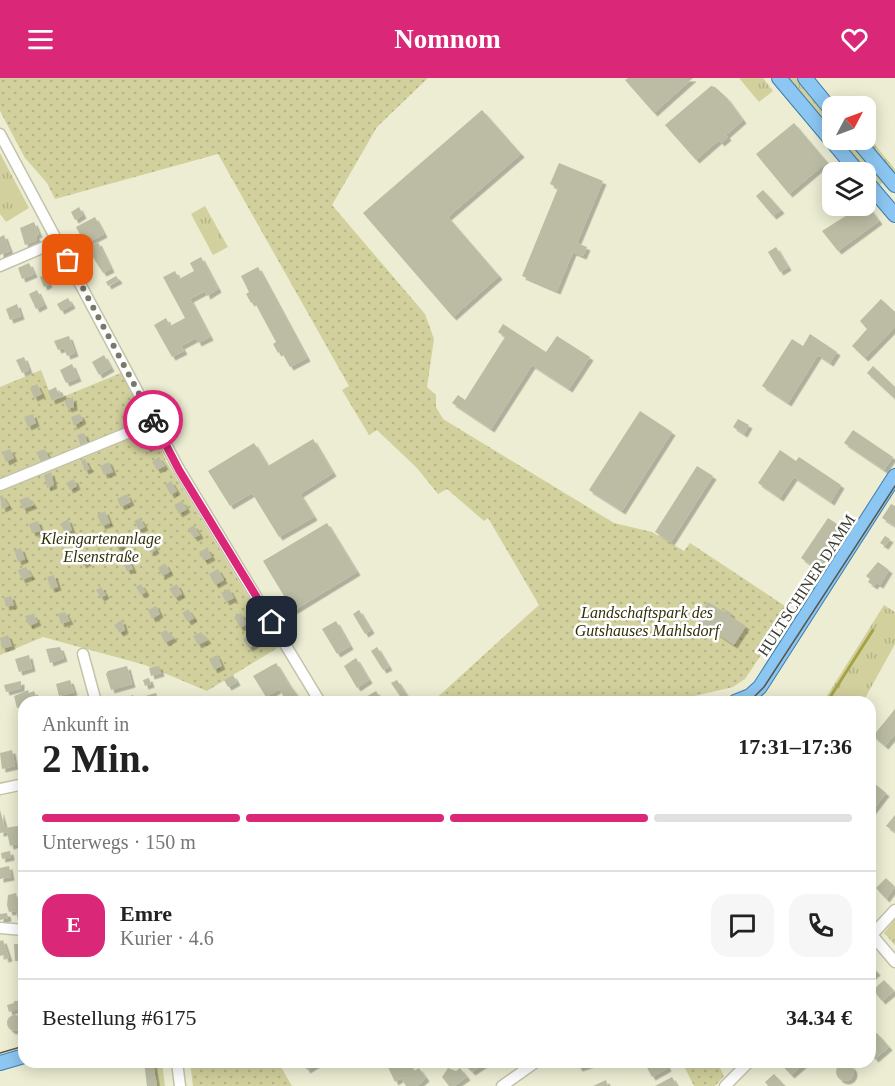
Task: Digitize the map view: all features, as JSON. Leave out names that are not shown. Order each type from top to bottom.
[{"type":"main road","points":[[779,78],[850,162]]},
{"type":"main road","points":[[805,78],[822,99]]},
{"type":"main road","points":[[865,150],[895,185]]},
{"type":"main road","points":[[876,193],[895,215]]},
{"type":"main road","name":"HULTSCHINER DAMM","points":[[750,696],[760,687],[895,476]]},
{"type":"main road","points":[[0,1063],[18,1058]]},
{"type":"street","points":[[0,134],[179,470],[316,696]]},
{"type":"street","points":[[0,266],[58,242]]},
{"type":"street","points":[[0,485],[154,422]]},
{"type":"street","points":[[83,654],[94,696]]},
{"type":"street","points":[[0,789],[18,785]]},
{"type":"street","points":[[876,931],[895,910]]},
{"type":"street","points":[[0,928],[18,930]]},
{"type":"street","points":[[876,941],[895,962]]},
{"type":"street","points":[[178,1068],[180,1086]]},
{"type":"street","points":[[502,1086],[528,1068]]},
{"type":"street","points":[[725,1086],[743,1068]]},
{"type":"green space","name":"Landschaftspark des Gutshauses Mahlsdorf","points":[[0,78],[428,78],[377,127],[332,205],[425,314],[434,339],[427,387],[436,395],[436,407],[443,419],[614,523],[652,532],[684,551],[690,543],[791,610],[745,679],[733,687],[695,696],[439,696],[539,605],[488,518],[484,521],[447,489],[438,494],[417,468],[377,430],[369,435],[342,390],[349,386],[218,154],[55,199],[47,183],[25,158],[0,111]]},
{"type":"green space","points":[[739,78],[763,78],[773,91],[759,102]]},
{"type":"green space","points":[[786,78],[797,78],[822,108],[822,121]]},
{"type":"green space","points":[[876,146],[895,169],[895,176],[873,150],[876,150]]},
{"type":"green space","points":[[847,150],[858,150],[868,162],[859,162]]},
{"type":"green space","points":[[0,153],[29,208],[6,222],[0,214]]},
{"type":"green space","points":[[876,172],[884,181],[880,185],[876,181]]},
{"type":"green space","points":[[205,206],[228,247],[213,255],[191,214]]},
{"type":"green space","name":"Kleingartenanlage Elsenstraße","points":[[41,370],[53,401],[121,373],[152,428],[166,461],[279,647],[207,691],[145,665],[43,637],[0,655],[0,387]]},
{"type":"green space","points":[[884,605],[895,612],[895,644],[866,696],[827,696]]},
{"type":"green space","points":[[895,919],[895,945],[884,933]]},
{"type":"green space","points":[[154,1068],[163,1068],[165,1086],[157,1086]]},
{"type":"green space","points":[[191,1068],[282,1068],[292,1086],[193,1086]]},
{"type":"green space","points":[[685,1068],[720,1068],[724,1076],[715,1086],[694,1086]]},
{"type":"building","points":[[628,78],[693,78],[654,113],[625,80]]},
{"type":"building","points":[[711,86],[727,98],[743,120],[726,135],[728,137],[721,143],[719,140],[696,160],[665,125]]},
{"type":"building","points":[[482,110],[521,154],[448,217],[499,276],[453,317],[363,213]]},
{"type":"building","points":[[794,123],[827,162],[822,162],[822,166],[789,194],[756,154]]},
{"type":"building","points":[[559,163],[603,181],[577,243],[587,247],[583,256],[573,252],[557,291],[522,276],[558,188],[550,184]]},
{"type":"building","points":[[763,190],[781,210],[773,216],[756,196]]},
{"type":"building","points":[[79,207],[83,215],[75,220],[71,212]]},
{"type":"building","points":[[846,216],[875,216],[879,221],[838,251],[822,231]]},
{"type":"building","points":[[95,217],[104,234],[85,244],[76,227]]},
{"type":"building","points":[[34,222],[39,234],[36,235],[37,240],[25,245],[20,228]]},
{"type":"building","points":[[4,235],[10,251],[0,255],[0,237]]},
{"type":"building","points":[[98,242],[111,269],[103,273],[87,248]]},
{"type":"building","points":[[776,247],[788,267],[780,272],[768,252]]},
{"type":"building","points":[[201,257],[218,289],[207,296],[205,291],[190,299],[210,337],[198,343],[196,338],[181,346],[184,351],[172,357],[154,325],[166,318],[170,326],[185,318],[163,277],[175,271],[179,279],[194,271],[190,263]]},
{"type":"building","points":[[29,263],[34,274],[22,279],[18,268]]},
{"type":"building","points":[[258,267],[307,358],[290,367],[281,351],[278,353],[273,344],[276,342],[254,301],[251,303],[246,294],[249,292],[241,276]]},
{"type":"building","points":[[45,275],[49,284],[44,287],[40,277]]},
{"type":"building","points":[[116,276],[119,280],[108,286],[106,282]]},
{"type":"building","points":[[37,290],[44,305],[36,309],[29,294]]},
{"type":"building","points":[[68,298],[72,305],[61,311],[57,304]]},
{"type":"building","points":[[881,299],[895,312],[895,327],[865,358],[852,346],[867,329],[860,321]]},
{"type":"building","points":[[17,304],[21,316],[10,320],[6,309]]},
{"type":"building","points":[[503,324],[546,352],[557,336],[590,357],[569,389],[532,365],[491,429],[452,403],[458,395],[465,400],[505,337],[498,332]]},
{"type":"building","points":[[810,334],[837,352],[830,363],[818,355],[788,403],[762,386],[792,339],[803,346]]},
{"type":"building","points":[[69,336],[75,353],[67,356],[64,348],[58,350],[54,341]]},
{"type":"building","points":[[104,355],[111,368],[99,375],[92,362]]},
{"type":"building","points":[[24,357],[29,370],[22,373],[16,360]]},
{"type":"building","points":[[72,364],[78,378],[66,383],[60,370]]},
{"type":"building","points":[[873,366],[895,387],[895,399],[867,373]]},
{"type":"building","points":[[37,384],[42,394],[34,398],[30,388]]},
{"type":"building","points":[[56,387],[58,393],[62,392],[64,396],[52,401],[48,391]]},
{"type":"building","points":[[73,397],[74,407],[68,409],[64,401]]},
{"type":"building","points":[[640,411],[672,432],[622,511],[589,490]]},
{"type":"building","points":[[33,414],[36,423],[28,427],[24,417]]},
{"type":"building","points":[[80,414],[83,420],[74,426],[71,417]]},
{"type":"building","points":[[738,419],[749,425],[744,434],[733,427]]},
{"type":"building","points":[[853,430],[893,457],[884,470],[844,443]]},
{"type":"building","points":[[84,433],[88,443],[81,446],[77,435]]},
{"type":"building","points":[[148,435],[152,446],[147,449],[141,439]]},
{"type":"building","points":[[313,439],[333,473],[300,494],[314,517],[279,537],[252,493],[230,506],[208,471],[254,443],[268,466]]},
{"type":"building","points":[[10,449],[14,458],[6,462],[2,452]]},
{"type":"building","points":[[45,449],[49,458],[41,462],[36,452]]},
{"type":"building","points":[[780,450],[796,461],[799,457],[841,485],[831,502],[794,477],[780,498],[758,483]]},
{"type":"building","points":[[159,457],[165,466],[157,470],[152,462]]},
{"type":"building","points":[[85,459],[90,469],[85,471],[81,461]]},
{"type":"building","points":[[109,462],[113,472],[104,475],[100,466]]},
{"type":"building","points":[[697,466],[713,476],[671,542],[655,532]]},
{"type":"building","points":[[51,472],[54,485],[47,488],[44,475]]},
{"type":"building","points":[[74,479],[77,486],[70,490],[66,483]]},
{"type":"building","points":[[171,481],[177,491],[171,495],[165,485]]},
{"type":"building","points":[[127,494],[131,502],[121,507],[117,499]]},
{"type":"building","points":[[2,495],[9,506],[2,509],[0,496]]},
{"type":"building","points":[[28,497],[34,505],[23,509],[19,500]]},
{"type":"building","points":[[182,501],[187,509],[179,514],[174,505]]},
{"type":"building","points":[[891,504],[895,506],[895,526],[882,518]]},
{"type":"building","points":[[105,511],[110,523],[102,526],[97,515]]},
{"type":"building","points":[[140,518],[145,527],[139,530],[134,521]]},
{"type":"building","points":[[828,518],[846,530],[819,570],[801,558]]},
{"type":"building","points":[[68,519],[72,530],[66,534],[60,524]]},
{"type":"building","points":[[38,521],[41,531],[32,533],[29,524]]},
{"type":"building","points":[[327,523],[357,572],[293,611],[263,561]]},
{"type":"building","points":[[194,525],[200,535],[194,538],[188,529]]},
{"type":"building","points":[[885,536],[890,539],[885,546],[880,543]]},
{"type":"building","points":[[118,537],[123,545],[117,549],[112,540]]},
{"type":"building","points":[[151,541],[156,550],[151,553],[146,544]]},
{"type":"building","points":[[21,548],[25,559],[18,562],[14,550]]},
{"type":"building","points":[[207,548],[212,557],[204,561],[199,552]]},
{"type":"building","points":[[84,555],[88,562],[83,565],[79,558]]},
{"type":"building","points":[[129,560],[133,569],[127,571],[123,563]]},
{"type":"building","points":[[878,562],[889,570],[880,585],[876,583],[874,586],[868,582],[870,579],[866,576]]},
{"type":"building","points":[[165,563],[170,572],[162,576],[158,568]]},
{"type":"building","points":[[26,567],[32,576],[22,580],[18,570]]},
{"type":"building","points":[[218,569],[224,580],[215,585],[209,574]]},
{"type":"building","points":[[54,575],[58,587],[51,589],[47,577]]},
{"type":"building","points":[[141,584],[146,592],[141,595],[136,587]]},
{"type":"building","points":[[177,584],[182,594],[175,598],[169,589]]},
{"type":"building","points":[[101,587],[106,595],[101,598],[96,590]]},
{"type":"building","points":[[229,589],[234,598],[226,602],[221,593]]},
{"type":"building","points":[[11,596],[14,605],[6,607],[4,598]]},
{"type":"building","points":[[708,602],[724,612],[725,609],[732,614],[730,616],[746,626],[734,645],[696,620]]},
{"type":"building","points":[[156,606],[160,614],[152,619],[148,610]]},
{"type":"building","points":[[188,609],[194,618],[188,622],[182,613]]},
{"type":"building","points":[[359,610],[371,630],[365,634],[353,614]]},
{"type":"building","points":[[65,612],[70,621],[61,624],[58,614]]},
{"type":"building","points":[[241,613],[247,624],[240,628],[234,617]]},
{"type":"building","points":[[33,614],[38,622],[29,626],[25,616]]},
{"type":"building","points":[[122,620],[125,630],[120,633],[114,625]]},
{"type":"building","points":[[336,621],[350,646],[337,654],[322,629]]},
{"type":"building","points":[[166,630],[174,638],[165,643],[160,633]]},
{"type":"building","points":[[201,632],[208,640],[198,645],[193,636]]},
{"type":"building","points":[[252,634],[257,643],[249,648],[243,639]]},
{"type":"building","points":[[8,635],[12,646],[2,649],[0,638]]},
{"type":"building","points":[[60,647],[64,658],[50,663],[46,649]]},
{"type":"building","points":[[377,647],[389,667],[383,670],[371,651]]},
{"type":"building","points":[[29,655],[32,668],[19,672],[15,659]]},
{"type":"building","points":[[217,655],[222,666],[214,670],[209,659]]},
{"type":"building","points":[[356,658],[369,680],[357,688],[344,666]]},
{"type":"building","points":[[276,663],[298,696],[283,696],[279,689],[265,696],[253,676]]},
{"type":"building","points":[[127,666],[132,684],[111,690],[106,674],[108,671]]},
{"type":"building","points":[[159,666],[161,673],[151,676],[149,668]]},
{"type":"building","points":[[233,675],[237,682],[228,687],[224,680]]},
{"type":"building","points":[[149,678],[151,684],[145,686],[143,680]]},
{"type":"building","points":[[70,680],[74,692],[59,696],[56,684]]},
{"type":"building","points":[[397,680],[407,696],[400,696],[391,683]]},
{"type":"building","points":[[21,681],[21,688],[6,692],[4,685]]},
{"type":"building","points":[[28,690],[29,693],[34,691],[36,696],[18,696],[17,708],[14,696]]},
{"type":"building","points":[[376,691],[379,696],[367,696]]},
{"type":"building","points":[[895,709],[895,734],[885,746],[876,738],[876,732]]},
{"type":"building","points":[[12,750],[15,766],[2,769],[0,753]]},
{"type":"building","points":[[876,785],[886,793],[876,806]]},
{"type":"building","points":[[0,810],[5,828],[18,826],[18,844],[10,846],[7,832],[0,833]]},
{"type":"building","points":[[895,815],[895,832],[886,826]]},
{"type":"building","points":[[10,851],[11,857],[2,859],[1,853]]},
{"type":"building","points":[[9,866],[11,877],[0,879],[0,868]]},
{"type":"building","points":[[886,878],[895,887],[886,899],[876,888]]},
{"type":"building","points":[[16,893],[18,920],[16,911],[9,912],[8,895]]},
{"type":"building","points":[[7,913],[8,918],[0,920],[0,914]]},
{"type":"building","points":[[3,940],[9,958],[5,959],[4,955],[0,956],[0,941]]},
{"type":"building","points":[[14,944],[18,944],[18,961],[15,961]]},
{"type":"building","points":[[884,980],[894,991],[882,1001],[876,994],[876,987]]},
{"type":"building","points":[[18,1001],[18,1009],[9,1012],[7,1005]]},
{"type":"building","points":[[15,1015],[18,1016],[18,1030],[15,1031],[7,1023]]},
{"type":"building","points":[[876,1034],[889,1047],[876,1058]]},
{"type":"building","points":[[145,1068],[154,1068],[157,1086],[147,1086]]},
{"type":"building","points":[[388,1068],[412,1068],[414,1071],[419,1068],[426,1078],[417,1086],[406,1086],[401,1078],[395,1082]]},
{"type":"building","points":[[448,1068],[456,1071],[460,1068],[467,1077],[454,1086],[449,1086],[442,1077]]},
{"type":"building","points":[[647,1068],[668,1068],[652,1077]]},
{"type":"building","points":[[785,1068],[799,1068],[791,1075]]},
{"type":"building","points":[[838,1068],[853,1069],[851,1078],[845,1081],[839,1078],[836,1072]]},
{"type":"building","points":[[774,1074],[785,1086],[768,1086],[765,1082]]},
{"type":"building","points":[[672,1077],[677,1086],[655,1086]]},
{"type":"building","points":[[606,1080],[608,1086],[593,1086]]},
{"type":"waterway","points":[[831,696],[873,630]]},
{"type":"tram line","points":[[755,696],[764,687],[895,486]]},
{"type":"tram line","points":[[0,1053],[18,1048]]},
{"type":"way so far","points":[[68,260],[153,420]]},
{"type":"route","points":[[153,420],[179,470],[272,622]]}]
